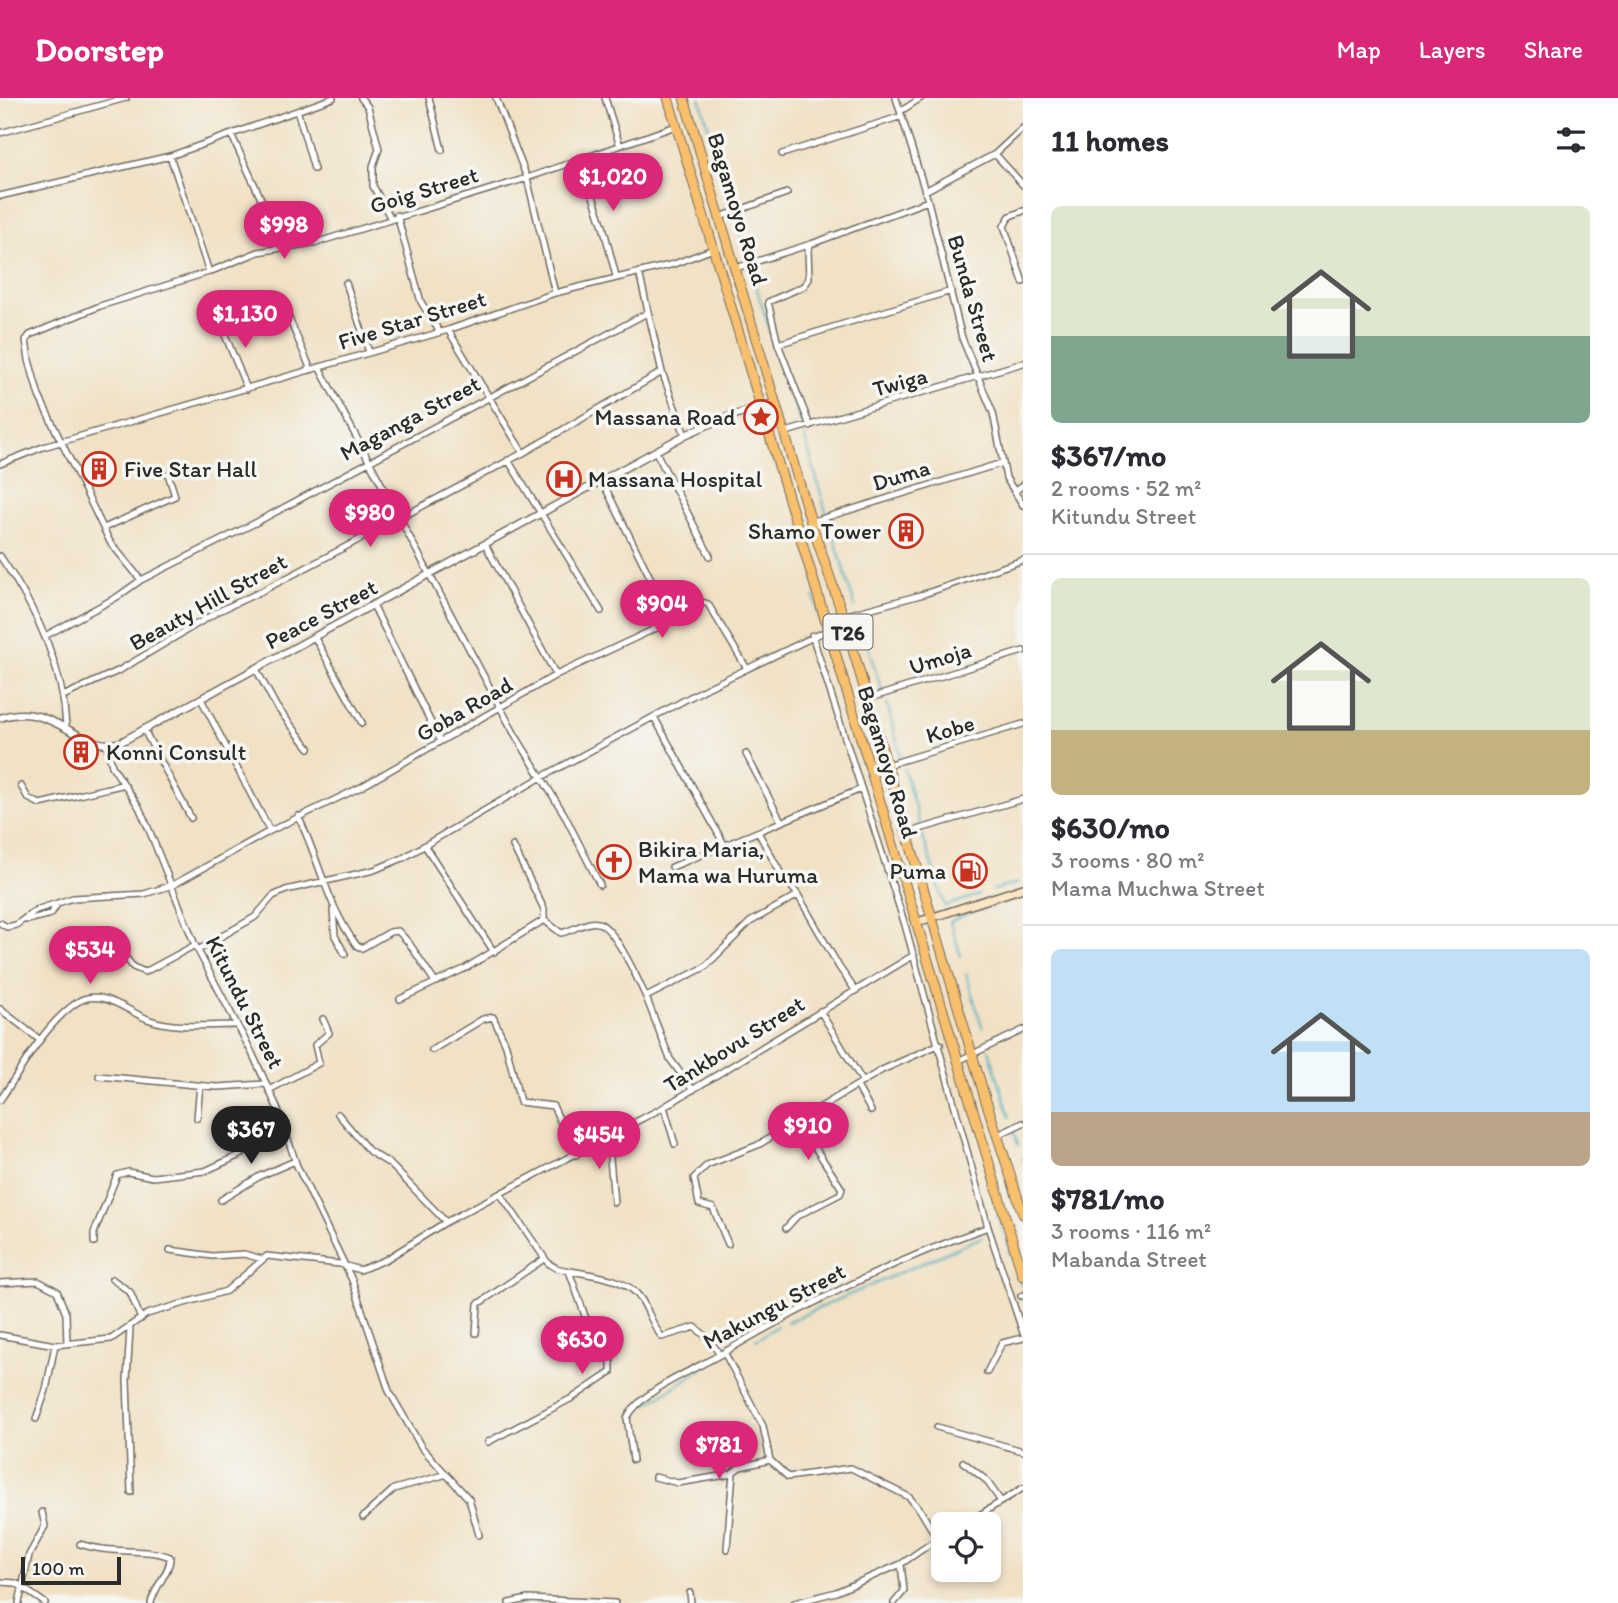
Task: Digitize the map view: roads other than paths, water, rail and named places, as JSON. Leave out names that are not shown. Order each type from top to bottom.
[{"type":"highway","name":"Bagamoyo Road","points":[[668,98],[1023,1276]]},
{"type":"highway","name":"Bagamoyo Road","points":[[684,98],[811,522],[843,615],[997,1136],[1023,1214]]},
{"type":"main road","points":[[918,922],[1023,888]]},
{"type":"street","points":[[0,133],[126,98]]},
{"type":"street","points":[[0,196],[170,156],[298,113],[333,98]]},
{"type":"street","points":[[361,98],[368,107],[379,149],[373,166],[373,186],[394,216],[421,302],[439,331]]},
{"type":"street","points":[[429,98],[442,150]]},
{"type":"street","points":[[496,98],[527,178],[555,293]]},
{"type":"street","points":[[605,98],[619,143]]},
{"type":"street","name":"Bunda Street","points":[[896,98],[928,201],[962,338],[993,413],[1002,463],[1014,492],[1023,505]]},
{"type":"street","points":[[782,154],[901,113],[921,98]]},
{"type":"street","points":[[298,113],[314,169]]},
{"type":"street","name":"Goig Street","points":[[64,442],[34,379],[27,337],[100,306],[209,272],[258,252],[318,242],[394,216],[527,178],[619,143],[677,125]]},
{"type":"street","points":[[925,191],[995,154],[1023,128]]},
{"type":"street","points":[[232,136],[262,201]]},
{"type":"street","points":[[995,154],[1023,185]]},
{"type":"street","points":[[170,156],[209,272]]},
{"type":"street","points":[[580,158],[603,226],[615,276]]},
{"type":"street","points":[[720,217],[787,192]]},
{"type":"street","points":[[736,268],[928,201]]},
{"type":"street","points":[[1023,211],[1010,216],[1004,226],[1023,282]]},
{"type":"street","points":[[810,426],[778,344],[768,302],[804,286],[809,279],[808,250],[811,244]]},
{"type":"street","name":"Five Star Street","points":[[0,464],[21,454],[448,330],[555,293],[615,276],[674,264],[715,249]]},
{"type":"street","points":[[639,272],[662,372],[685,435]]},
{"type":"street","points":[[346,283],[369,352]]},
{"type":"street","points":[[778,344],[951,291]]},
{"type":"street","points":[[282,304],[311,370]]},
{"type":"street","name":"Maganga Street","points":[[45,636],[117,597],[141,580],[647,313]]},
{"type":"street","points":[[219,320],[247,389]]},
{"type":"street","points":[[448,330],[486,397],[523,453]]},
{"type":"street","name":"Twiga","points":[[786,432],[1023,363]]},
{"type":"street","points":[[319,366],[430,576],[540,778],[564,814],[600,885]]},
{"type":"street","name":"Beauty Hill Street","points":[[62,696],[120,670],[217,612],[262,592],[523,453],[662,372]]},
{"type":"street","name":"Peace Street","points":[[107,745],[121,742],[145,730],[657,454],[685,435],[776,402]]},
{"type":"street","points":[[64,442],[104,528],[141,580]]},
{"type":"street","points":[[657,454],[710,556]]},
{"type":"street","points":[[508,460],[540,516],[601,611]]},
{"type":"street","name":"Duma","points":[[811,522],[1002,463]]},
{"type":"street","points":[[104,528],[174,496],[175,489],[168,474]]},
{"type":"street","points":[[603,483],[651,579]]},
{"type":"street","points":[[1014,492],[1023,485]]},
{"type":"street","points":[[486,546],[556,675]]},
{"type":"street","points":[[0,556],[45,636],[62,696],[66,726]]},
{"type":"street","points":[[843,615],[936,590],[1023,560]]},
{"type":"street","name":"Goba Road","points":[[0,923],[10,927],[24,921],[36,911],[84,896],[144,894],[173,885],[298,816],[361,787],[556,675],[660,626],[702,602],[708,604],[746,667]]},
{"type":"street","points":[[373,605],[440,741]]},
{"type":"street","points":[[117,946],[124,958],[138,971],[145,972],[256,917],[272,896],[324,880],[374,870],[425,846],[540,778],[746,667],[828,630]]},
{"type":"street","points":[[812,635],[914,955],[988,1227],[1023,1336],[1002,1343],[986,1372]]},
{"type":"street","points":[[314,638],[362,723]]},
{"type":"street","name":"Umoja","points":[[867,699],[1023,651]]},
{"type":"street","points":[[256,669],[276,706],[309,748]]},
{"type":"street","points":[[201,699],[270,831]]},
{"type":"street","points":[[0,718],[12,714],[32,714],[107,745]]},
{"type":"street","points":[[654,717],[725,846]]},
{"type":"street","name":"Kobe","points":[[887,765],[1023,724]]},
{"type":"street","points":[[145,730],[191,818]]},
{"type":"street","name":"Kitundu Street","points":[[107,745],[112,766],[121,785],[139,807],[173,885],[196,948],[268,1087],[295,1161],[346,1267],[389,1391],[414,1438],[468,1499],[479,1535]]},
{"type":"street","points":[[746,754],[781,821]]},
{"type":"street","points":[[21,786],[28,799],[40,804],[121,785]]},
{"type":"street","points":[[672,867],[861,789]]},
{"type":"street","points":[[906,833],[1023,799]]},
{"type":"street","points":[[298,816],[324,880],[333,910],[335,936],[345,954]]},
{"type":"street","points":[[758,832],[780,872],[798,895],[855,990]]},
{"type":"street","points":[[425,846],[494,953]]},
{"type":"street","points":[[513,846],[544,909],[544,920]]},
{"type":"street","points":[[646,997],[705,967],[750,922],[798,895]]},
{"type":"street","points":[[333,910],[361,948],[390,932],[398,931],[435,982]]},
{"type":"street","points":[[400,999],[494,953],[544,920]]},
{"type":"street","points":[[544,920],[561,933],[594,923],[604,926],[635,969],[670,1059],[693,1090]]},
{"type":"street","name":"Tankbovu Street","points":[[170,1250],[212,1256],[244,1254],[262,1259],[272,1255],[359,1270],[384,1260],[446,1222],[664,1107],[914,955]]},
{"type":"street","points":[[117,961],[124,958]]},
{"type":"street","points":[[920,978],[932,974]]},
{"type":"street","points":[[0,1100],[40,1040],[75,1004],[98,998],[162,1023],[235,1025]]},
{"type":"street","points":[[0,1009],[40,1040]]},
{"type":"street","points":[[820,1011],[860,1084],[871,1111]]},
{"type":"street","points":[[432,1050],[483,1018],[494,1017],[506,1045],[520,1102],[553,1106],[576,1155]]},
{"type":"street","points":[[99,1076],[200,1085],[268,1087],[319,1063],[315,1045],[329,1033],[323,1019]]},
{"type":"street","points":[[958,1060],[974,1055],[984,1046],[1023,1030]]},
{"type":"street","points":[[728,1244],[713,1208],[699,1204],[697,1200],[696,1175],[715,1162],[758,1145],[882,1070],[940,1044]]},
{"type":"street","points":[[197,1118],[200,1085]]},
{"type":"street","points":[[664,1107],[675,1144]]},
{"type":"street","points":[[338,1114],[369,1151],[390,1164],[446,1222]]},
{"type":"street","points":[[93,1242],[93,1233],[119,1174],[128,1172],[153,1177],[205,1171],[242,1153],[265,1127],[279,1119]]},
{"type":"street","points":[[786,1228],[797,1216],[839,1194],[842,1189],[797,1120]]},
{"type":"street","points":[[997,1136],[1023,1123]]},
{"type":"street","points":[[608,1137],[614,1202]]},
{"type":"street","points":[[221,1200],[260,1176],[295,1161]]},
{"type":"street","points":[[501,1195],[544,1259],[556,1268],[615,1281],[627,1287],[640,1296],[662,1337],[695,1327],[711,1341],[722,1353],[762,1426],[770,1460],[788,1477],[851,1468],[909,1497],[931,1528]]},
{"type":"street","name":"Makungu Street","points":[[633,1460],[625,1425],[630,1412],[666,1385],[838,1290],[988,1227]]},
{"type":"street","points":[[0,1335],[55,1345],[111,1339],[141,1319],[167,1307],[196,1302],[226,1291],[262,1259]]},
{"type":"street","points":[[476,1333],[478,1304],[544,1259]]},
{"type":"street","points":[[488,1442],[563,1403],[611,1372],[611,1359],[590,1327],[569,1271]]},
{"type":"street","points":[[112,1279],[130,1292],[141,1319]]},
{"type":"street","points":[[0,1283],[38,1281],[57,1291],[68,1321],[67,1344]]},
{"type":"street","points":[[130,1328],[127,1380],[131,1492]]},
{"type":"street","points":[[36,1419],[46,1390],[55,1345]]},
{"type":"street","points":[[937,1427],[1023,1451]]},
{"type":"street","points":[[655,1477],[678,1483],[732,1474],[740,1466],[770,1460]]},
{"type":"street","points":[[963,1462],[986,1479],[1000,1500]]},
{"type":"street","points":[[727,1549],[732,1474]]},
{"type":"street","points":[[363,1517],[394,1489],[445,1475]]},
{"type":"street","points":[[982,1512],[1023,1488]]},
{"type":"street","points":[[19,1603],[30,1552],[44,1531],[45,1519],[42,1512]]},
{"type":"street","points":[[794,1603],[822,1596],[901,1564],[931,1542]]},
{"type":"street","points":[[80,1544],[111,1552],[154,1553],[170,1558],[170,1564],[153,1590],[151,1603]]},
{"type":"street","points":[[894,1603],[904,1591],[901,1564]]},
{"type":"street","points":[[0,1582],[22,1586],[45,1603]]},
{"type":"street","points":[[690,1593],[691,1603]]},
{"type":"street","points":[[822,1596],[826,1603]]},
{"type":"street","points":[[509,1603],[615,1603]]},
{"type":"waterway","points":[[700,98],[748,261]]},
{"type":"waterway","points":[[750,267],[769,328]]},
{"type":"waterway","points":[[779,360],[801,423]]},
{"type":"waterway","points":[[804,435],[827,515]]},
{"type":"waterway","points":[[831,526],[855,607]]},
{"type":"waterway","points":[[814,597],[822,625]]},
{"type":"waterway","points":[[859,620],[882,690]]},
{"type":"waterway","points":[[824,632],[840,698],[867,774]]},
{"type":"waterway","points":[[887,703],[901,758]]},
{"type":"waterway","points":[[904,769],[920,825]]},
{"type":"waterway","points":[[922,834],[945,906],[979,895]]},
{"type":"waterway","points":[[993,890],[1018,883]]},
{"type":"waterway","points":[[961,956],[950,922],[968,913],[1023,897]]},
{"type":"waterway","points":[[966,974],[983,1029]]},
{"type":"waterway","points":[[989,1050],[1010,1117]]},
{"type":"waterway","points":[[1014,1132],[1018,1145]]},
{"type":"waterway","points":[[989,1177],[1002,1230],[1021,1285]]},
{"type":"waterway","points":[[787,1322],[982,1237]]},
{"type":"waterway","points":[[756,1340],[777,1326]]},
{"type":"waterway","points":[[647,1405],[710,1363]]},
{"type":"place","name":"Massana Road","points":[[761,417]]},
{"type":"place","name":"Five Star Hall","points":[[99,469]]},
{"type":"place","name":"Massana Hospital","points":[[564,479]]},
{"type":"place","name":"Shamo Tower","points":[[906,531]]},
{"type":"place","name":"Konni Consult","points":[[81,752]]},
{"type":"place","name":"Bikira Maria, Mama wa Huruma","points":[[614,862]]},
{"type":"place","name":"Puma","points":[[970,871]]}]
